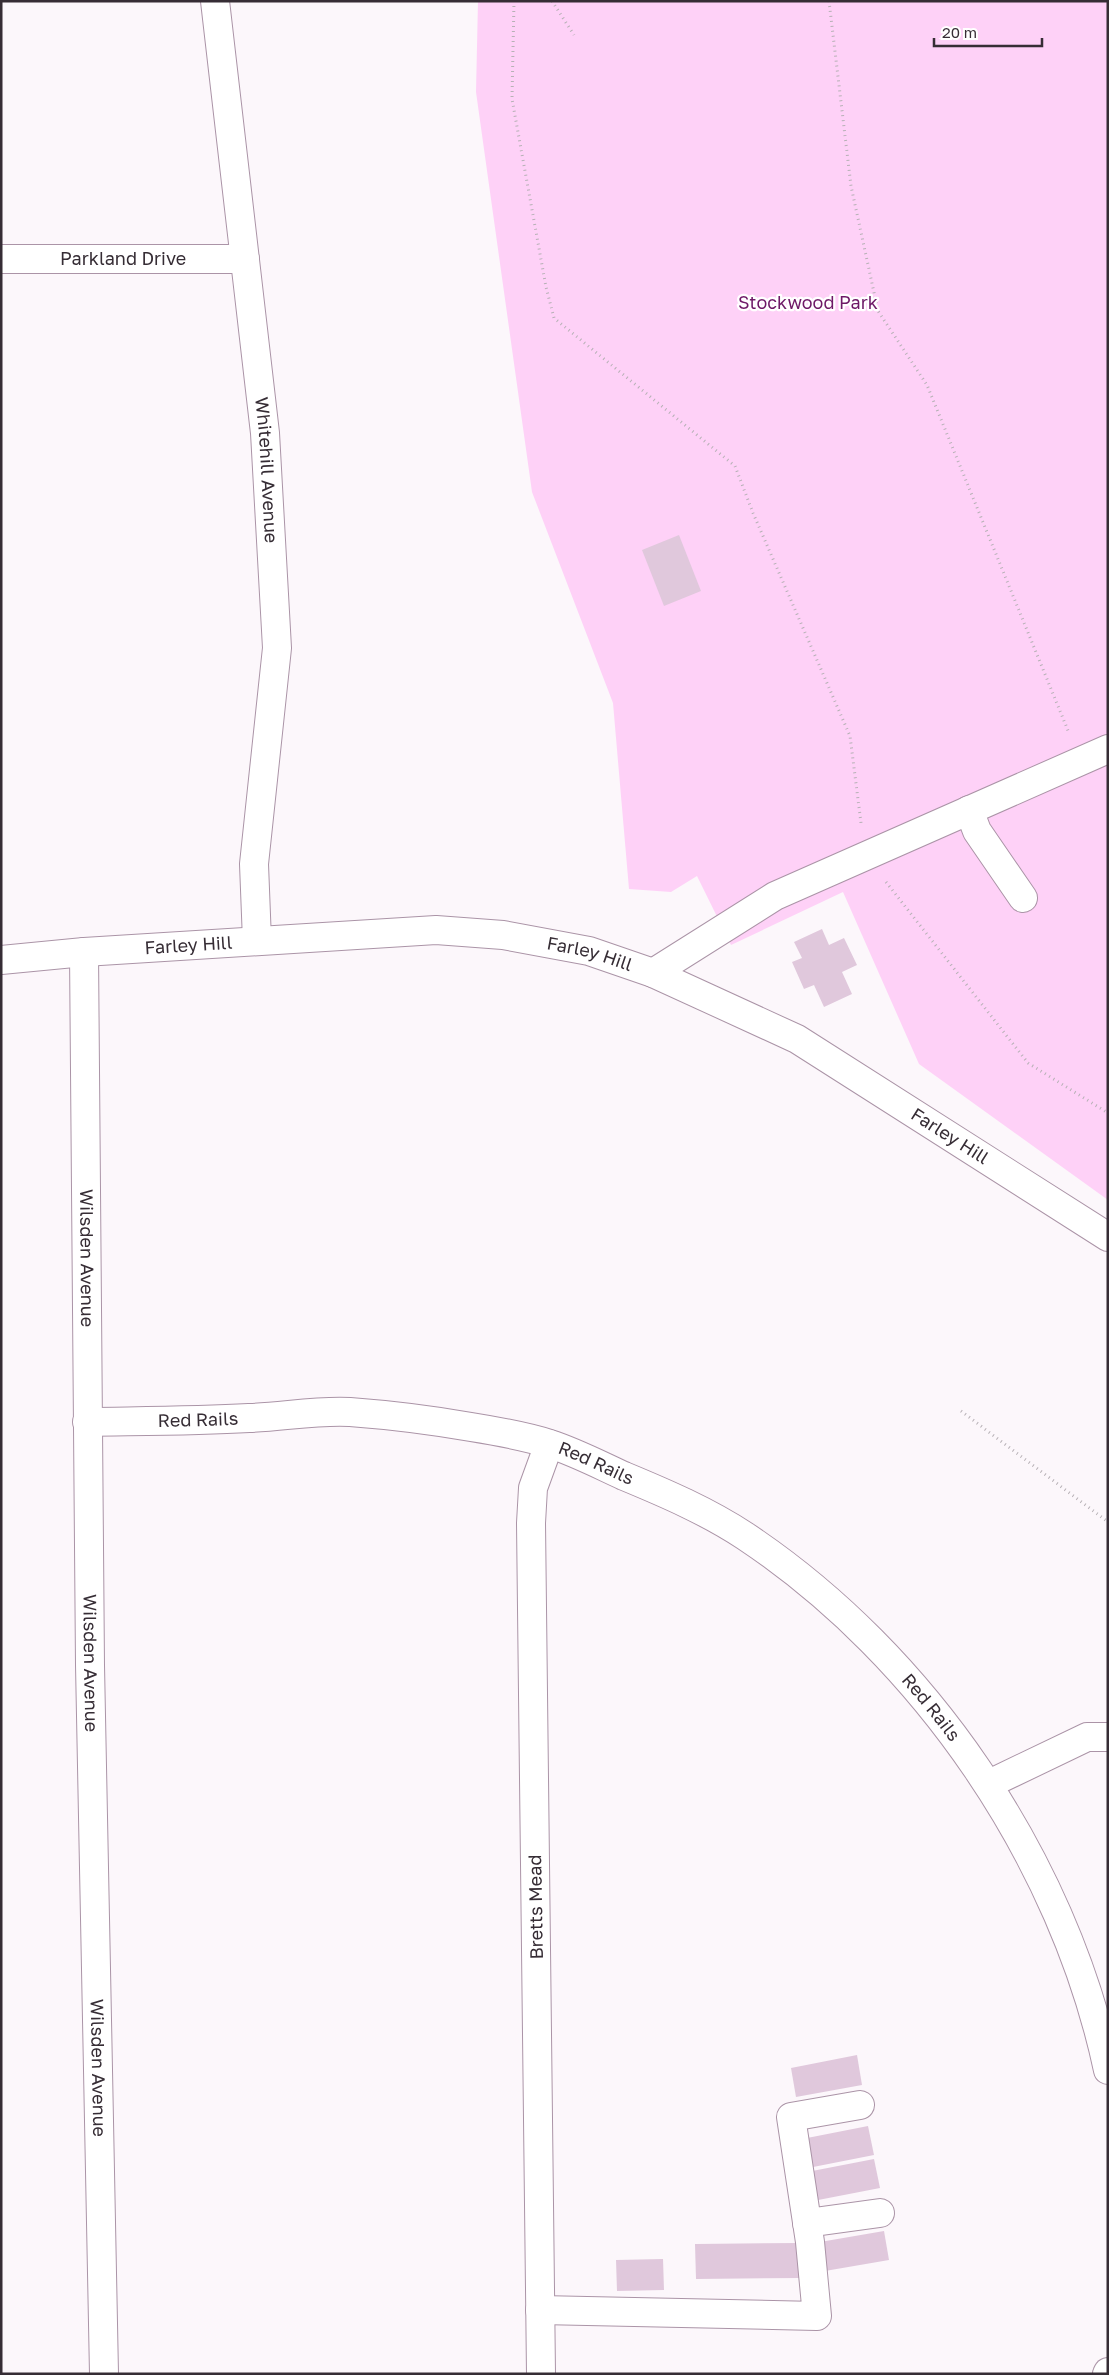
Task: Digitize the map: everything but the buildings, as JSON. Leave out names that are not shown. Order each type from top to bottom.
[{"type":"street","name":"Whitehill Avenue","points":[[214,1],[265,433],[277,648],[254,864],[256,941]]},
{"type":"street","name":"Parkland Drive","points":[[1,259],[245,259]]},
{"type":"street","points":[[653,973],[775,896],[1108,749]]},
{"type":"street","points":[[968,810],[977,831],[1023,898]]},
{"type":"street","name":"Farley Hill","points":[[1,960],[84,952],[436,930],[503,935],[589,951],[653,973],[797,1039],[1108,1237]]},
{"type":"street","name":"Wilsden Avenue","points":[[84,952],[87,1422],[95,1997],[104,2374]]},
{"type":"street","name":"Red Rails","points":[[87,1422],[246,1418],[347,1412],[470,1426],[549,1444],[691,1505],[744,1536],[827,1599],[886,1657],[966,1750],[989,1784],[1033,1862],[1065,1934],[1097,1986],[1101,2040],[1108,2070]]},
{"type":"street","name":"Bretts Mead","points":[[541,2374],[531,1524],[533,1488],[549,1444]]},
{"type":"street","points":[[989,1784],[1087,1737],[1108,1737]]},
{"type":"street","points":[[540,2310],[817,2316],[808,2223],[790,2116],[860,2105]]},
{"type":"street","points":[[808,2223],[880,2213]]},
{"type":"path","points":[[514,1],[512,99],[546,287],[554,318],[735,466],[753,513],[850,736],[865,856],[1028,1063],[1108,1113]]},
{"type":"path","points":[[552,1],[574,35]]},
{"type":"path","points":[[830,1],[851,186],[878,311],[927,385],[1080,761]]},
{"type":"path","points":[[960,1411],[1108,1522]]},
{"type":"green space","name":"Stockwood Park","points":[[478,1],[1108,1],[1108,1200],[919,1064],[843,892],[731,945],[697,876],[671,892],[629,889],[613,703],[532,492],[476,92]]}]
